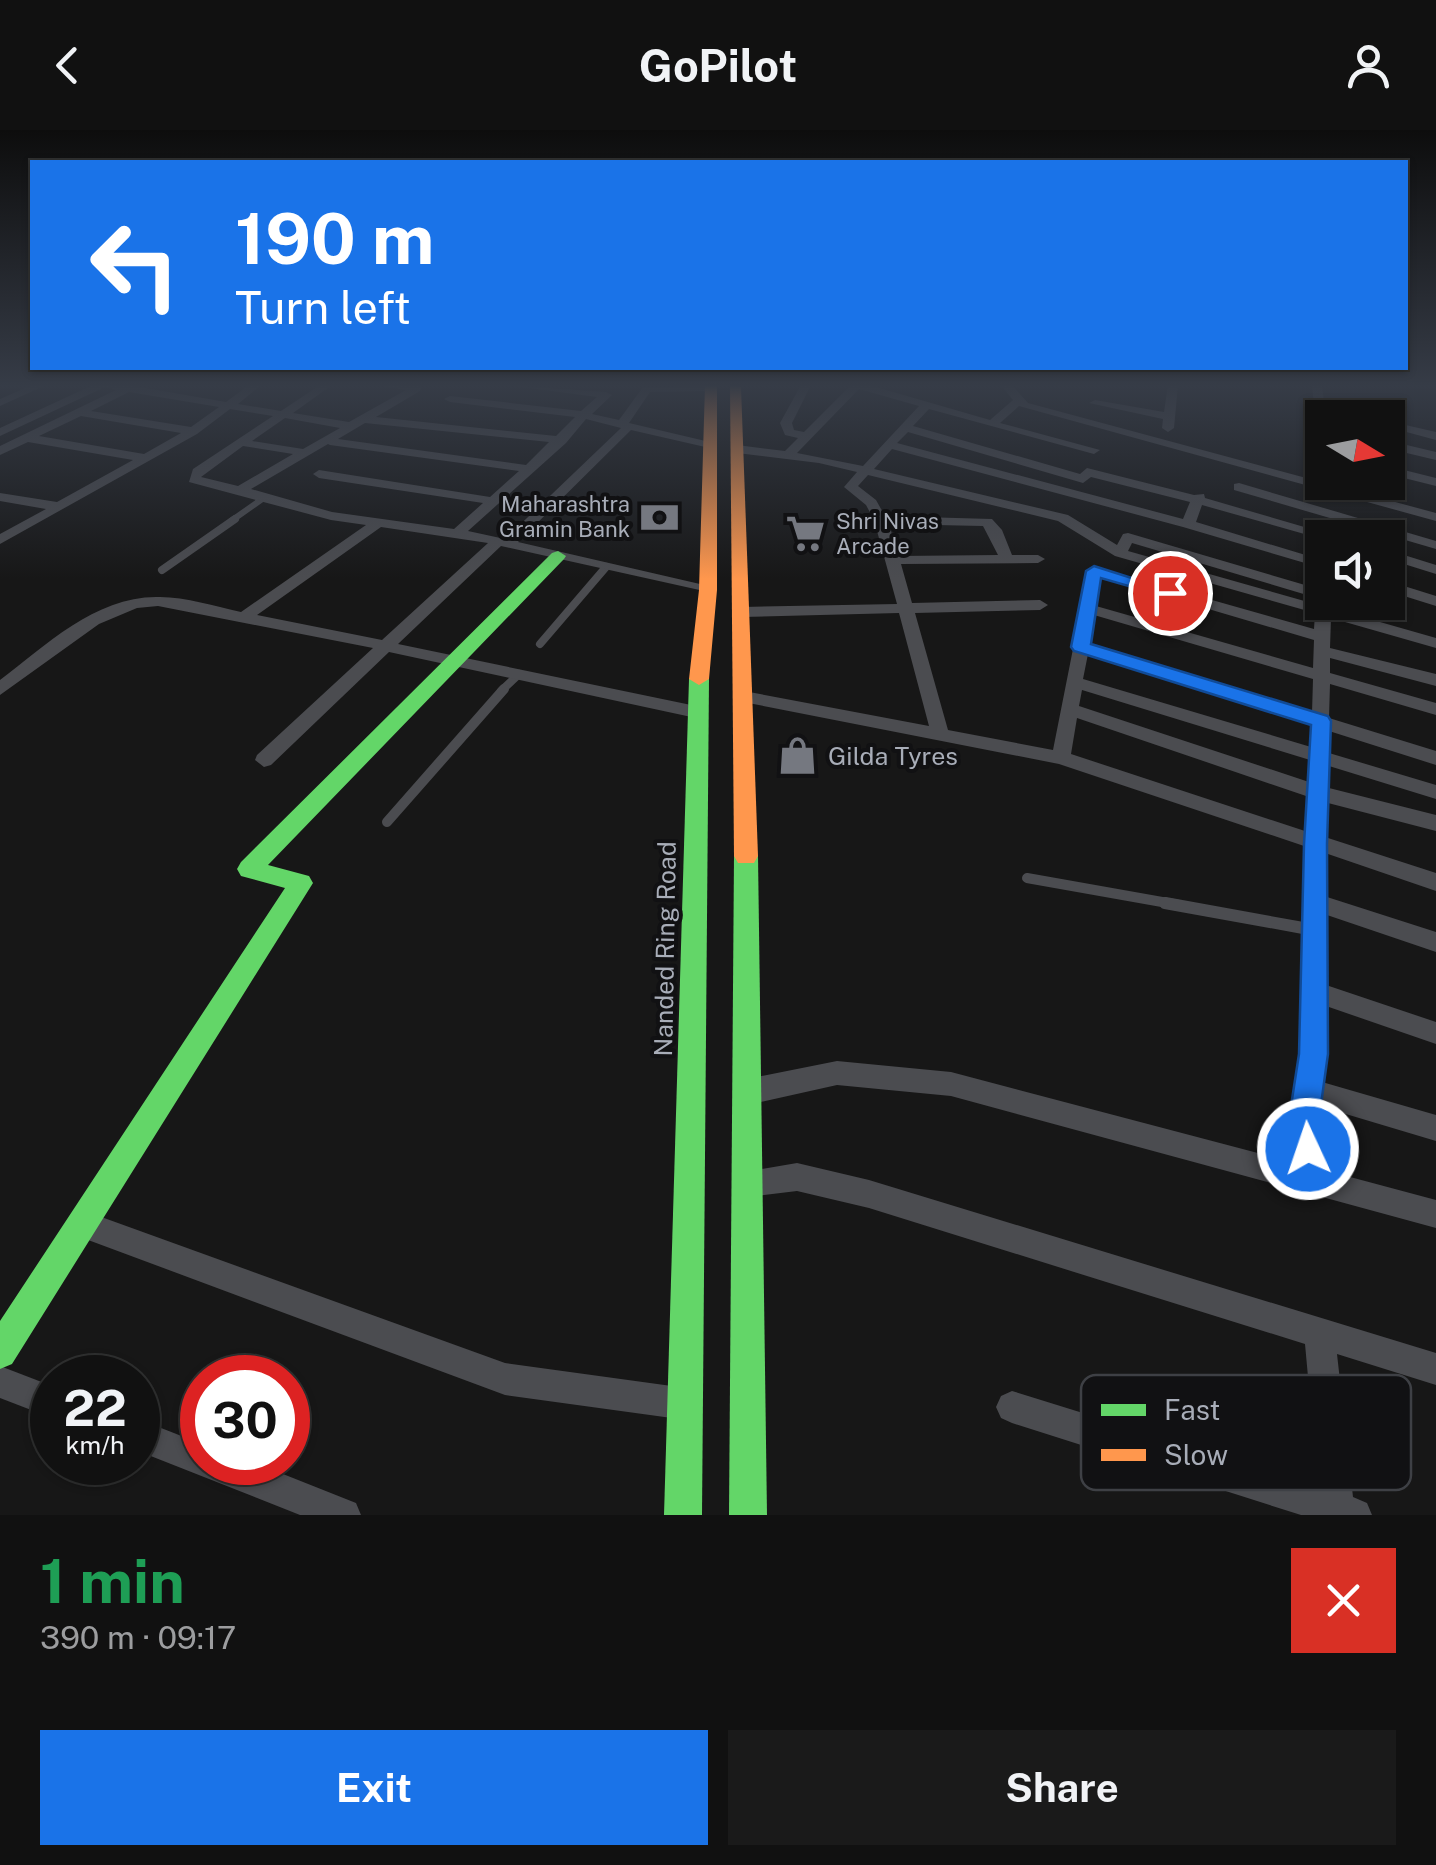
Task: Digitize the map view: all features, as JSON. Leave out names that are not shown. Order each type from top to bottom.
[{"type":"main road","name":"Nanded Ring Road","points":[[683,1515],[696,712],[708,590],[710,450]]},
{"type":"main road","points":[[737,450],[744,697],[748,1515]]},
{"type":"main road","points":[[0,1352],[301,883],[249,869],[558,556]]},
{"type":"street","points":[[97,450],[146,458]]},
{"type":"street","points":[[0,540],[161,450]]},
{"type":"street","points":[[234,450],[194,476],[199,482],[330,516],[502,543],[708,590]]},
{"type":"street","points":[[285,450],[306,453]]},
{"type":"street","points":[[240,490],[313,450]]},
{"type":"street","points":[[391,450],[529,469]]},
{"type":"street","points":[[456,534],[551,450]]},
{"type":"street","points":[[264,760],[600,450]]},
{"type":"street","points":[[751,450],[868,471],[1063,518],[1120,553],[1305,598]]},
{"type":"street","points":[[789,454],[792,450]]},
{"type":"street","points":[[886,450],[850,487],[871,503],[881,520],[940,732]]},
{"type":"street","points":[[911,450],[1305,559]]},
{"type":"street","points":[[980,450],[1085,476],[1199,497],[1305,529]]},
{"type":"street","points":[[970,496],[999,450]]},
{"type":"street","points":[[1078,494],[1094,450]]},
{"type":"street","points":[[1193,450],[1305,481]]},
{"type":"street","points":[[1409,450],[1436,456]]},
{"type":"street","points":[[319,474],[493,502]]},
{"type":"street","points":[[1405,474],[1436,482]]},
{"type":"street","points":[[1239,487],[1436,544]]},
{"type":"street","points":[[0,497],[61,507]]},
{"type":"street","points":[[1188,524],[1199,497]]},
{"type":"street","points":[[1338,520],[1349,500]]},
{"type":"street","points":[[1375,500],[1436,517]]},
{"type":"street","points":[[1252,542],[1263,516]]},
{"type":"street","points":[[881,520],[987,522],[995,530],[1007,560]]},
{"type":"street","points":[[245,616],[378,523]]},
{"type":"street","points":[[892,560],[1038,559]]},
{"type":"street","points":[[1405,560],[1436,570]]},
{"type":"street","points":[[1061,758],[1094,571],[1436,680]]},
{"type":"street","points":[[1405,591],[1436,601]]},
{"type":"street","points":[[0,689],[96,618],[120,605],[158,601],[387,644],[696,712]]},
{"type":"street","points":[[742,612],[1040,606]]},
{"type":"street","points":[[1087,608],[1436,710]]},
{"type":"street","points":[[1312,1179],[1305,1104],[1314,1054],[1315,844],[1323,620]]},
{"type":"street","points":[[1370,620],[1436,644]]},
{"type":"street","points":[[1081,647],[1436,758]]},
{"type":"street","points":[[1074,682],[1436,792]]},
{"type":"street","points":[[744,697],[1061,758],[1436,882]]},
{"type":"street","points":[[1070,709],[1319,793],[1436,824]]},
{"type":"street","points":[[1315,902],[1436,942]]},
{"type":"street","points":[[1314,992],[1436,1032]]},
{"type":"street","points":[[748,1092],[837,1072],[952,1084],[1436,1214]]},
{"type":"street","points":[[1305,1104],[1436,1128]]},
{"type":"street","points":[[748,1183],[797,1177],[869,1194],[1436,1369]]},
{"type":"street","points":[[82,1224],[506,1379],[686,1403]]},
{"type":"street","points":[[1318,1334],[1324,1375]]},
{"type":"street","points":[[0,1382],[30,1394]]},
{"type":"street","points":[[1012,1408],[1081,1429]]},
{"type":"street","points":[[267,1485],[344,1515]]},
{"type":"street","points":[[1275,1490],[1346,1512]]},
{"type":"lane","points":[[162,570],[265,497]]},
{"type":"lane","points":[[540,644],[606,567]]},
{"type":"lane","points":[[387,822],[482,709],[519,674]]},
{"type":"lane","points":[[1028,878],[1315,930]]},
{"type":"traffic: fast","points":[[0,1352],[301,883],[249,869],[558,556]]},
{"type":"traffic: fast","points":[[683,1515],[699,679]]},
{"type":"traffic: fast","points":[[746,856],[748,1515]]},
{"type":"traffic: slow","points":[[699,679],[708,590],[710,450]]},
{"type":"traffic: slow","points":[[736,450],[746,856]]},
{"type":"place","name":"Maharashtra Gramin Bank","points":[[660,517]]},
{"type":"place","name":"Shri Nivas Arcade","points":[[806,534]]},
{"type":"place","name":"Gilda Tyres","points":[[798,756]]},
{"type":"route","points":[[1170,593],[1094,571],[1081,647],[1321,721],[1315,844],[1314,1054],[1304,1119],[1308,1149]]}]
